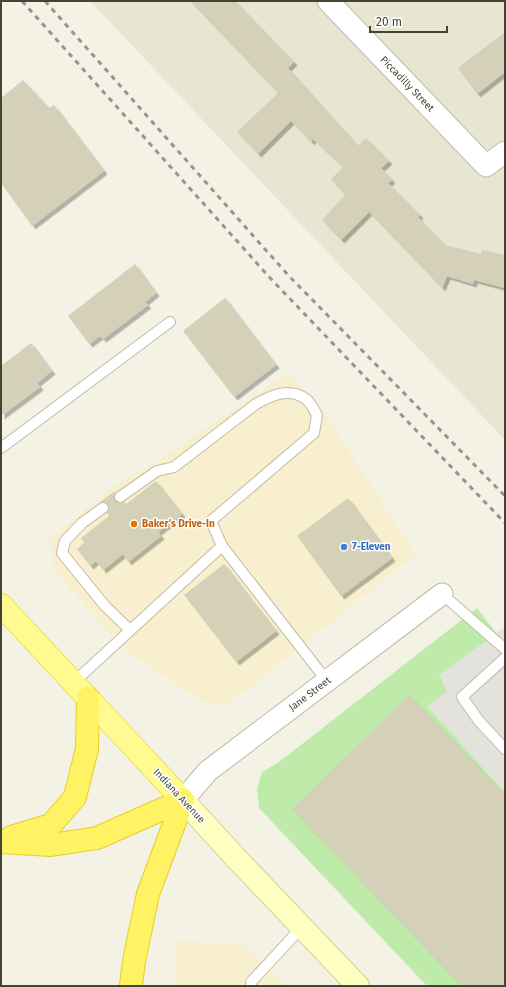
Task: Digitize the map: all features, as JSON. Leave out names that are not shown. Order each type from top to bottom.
[{"type":"highway","points":[[1,841],[51,825],[74,797],[87,749],[88,698]]},
{"type":"highway","points":[[1,841],[51,845],[97,838],[183,800]]},
{"type":"highway","points":[[131,986],[134,961],[148,894],[183,800]]},
{"type":"main road","name":"Indiana Avenue","points":[[1,605],[235,857],[358,986]]},
{"type":"street","name":"Piccadilly Street","points":[[328,1],[486,166],[505,152]]},
{"type":"street","name":"Jane Street","points":[[183,800],[208,771],[442,594]]},
{"type":"lane","points":[[1,448],[170,322]]},
{"type":"lane","points":[[120,497],[157,471],[174,466],[256,404],[271,396],[283,392],[296,394],[307,400],[317,415],[314,433],[211,521],[222,546],[327,681]]},
{"type":"lane","points":[[103,508],[82,523],[65,541],[62,553],[105,606],[130,630]]},
{"type":"lane","points":[[73,682],[222,546]]},
{"type":"lane","points":[[442,594],[505,649]]},
{"type":"lane","points":[[505,658],[462,697],[479,722],[505,749]]},
{"type":"lane","points":[[251,986],[251,982],[302,927]]},
{"type":"shaded area","points":[[90,1],[505,1],[505,440]]},
{"type":"shaded area","points":[[287,374],[317,402],[416,554],[227,706],[202,701],[131,655],[55,573],[49,539],[118,483],[154,463]]},
{"type":"shaded area","points":[[505,627],[505,792],[427,706],[447,692],[439,675]]},
{"type":"shaded area","points":[[177,941],[245,945],[284,986],[175,986]]},
{"type":"green space","points":[[477,608],[497,634],[440,675],[447,692],[427,706],[505,792],[505,986],[427,986],[259,808],[257,789],[262,772],[279,762]]},
{"type":"building","points":[[190,1],[235,1],[294,62],[288,68],[358,146],[366,138],[389,161],[381,168],[392,180],[388,183],[420,215],[418,217],[445,245],[481,254],[482,250],[505,255],[505,288],[474,280],[473,284],[447,276],[442,288],[369,212],[341,240],[322,220],[345,195],[331,179],[343,167],[313,139],[311,142],[291,121],[258,154],[237,132],[278,93]]},
{"type":"building","points":[[505,32],[505,72],[477,94],[458,68]]},
{"type":"building","points":[[23,80],[49,108],[54,105],[104,171],[32,226],[1,183],[1,98]]},
{"type":"building","points":[[135,264],[156,293],[145,302],[148,305],[103,339],[100,336],[89,344],[68,316]]},
{"type":"building","points":[[225,298],[276,365],[234,397],[183,331]]},
{"type":"building","points":[[31,343],[52,371],[37,383],[40,387],[1,416],[1,366]]},
{"type":"building","name":"Baker's Drive-In","points":[[156,481],[182,514],[158,532],[161,536],[128,562],[123,554],[103,570],[96,561],[90,566],[77,549],[84,543],[81,538],[109,516],[107,513],[109,510],[108,505],[105,502],[100,502],[115,491],[115,501],[120,503],[124,502],[126,504]]},
{"type":"building","name":"7-Eleven","points":[[348,498],[392,558],[341,596],[297,536]]},
{"type":"building","points":[[224,564],[276,631],[236,662],[184,595]]},
{"type":"building","points":[[409,695],[505,795],[505,986],[462,986],[292,809]]},
{"type":"railway","points":[[22,1],[271,279],[505,523]]},
{"type":"railway","points":[[45,1],[288,275],[505,496]]},
{"type":"place","name":"Baker's Drive-In","points":[[134,524]]},
{"type":"place","name":"7-Eleven","points":[[344,547]]}]
